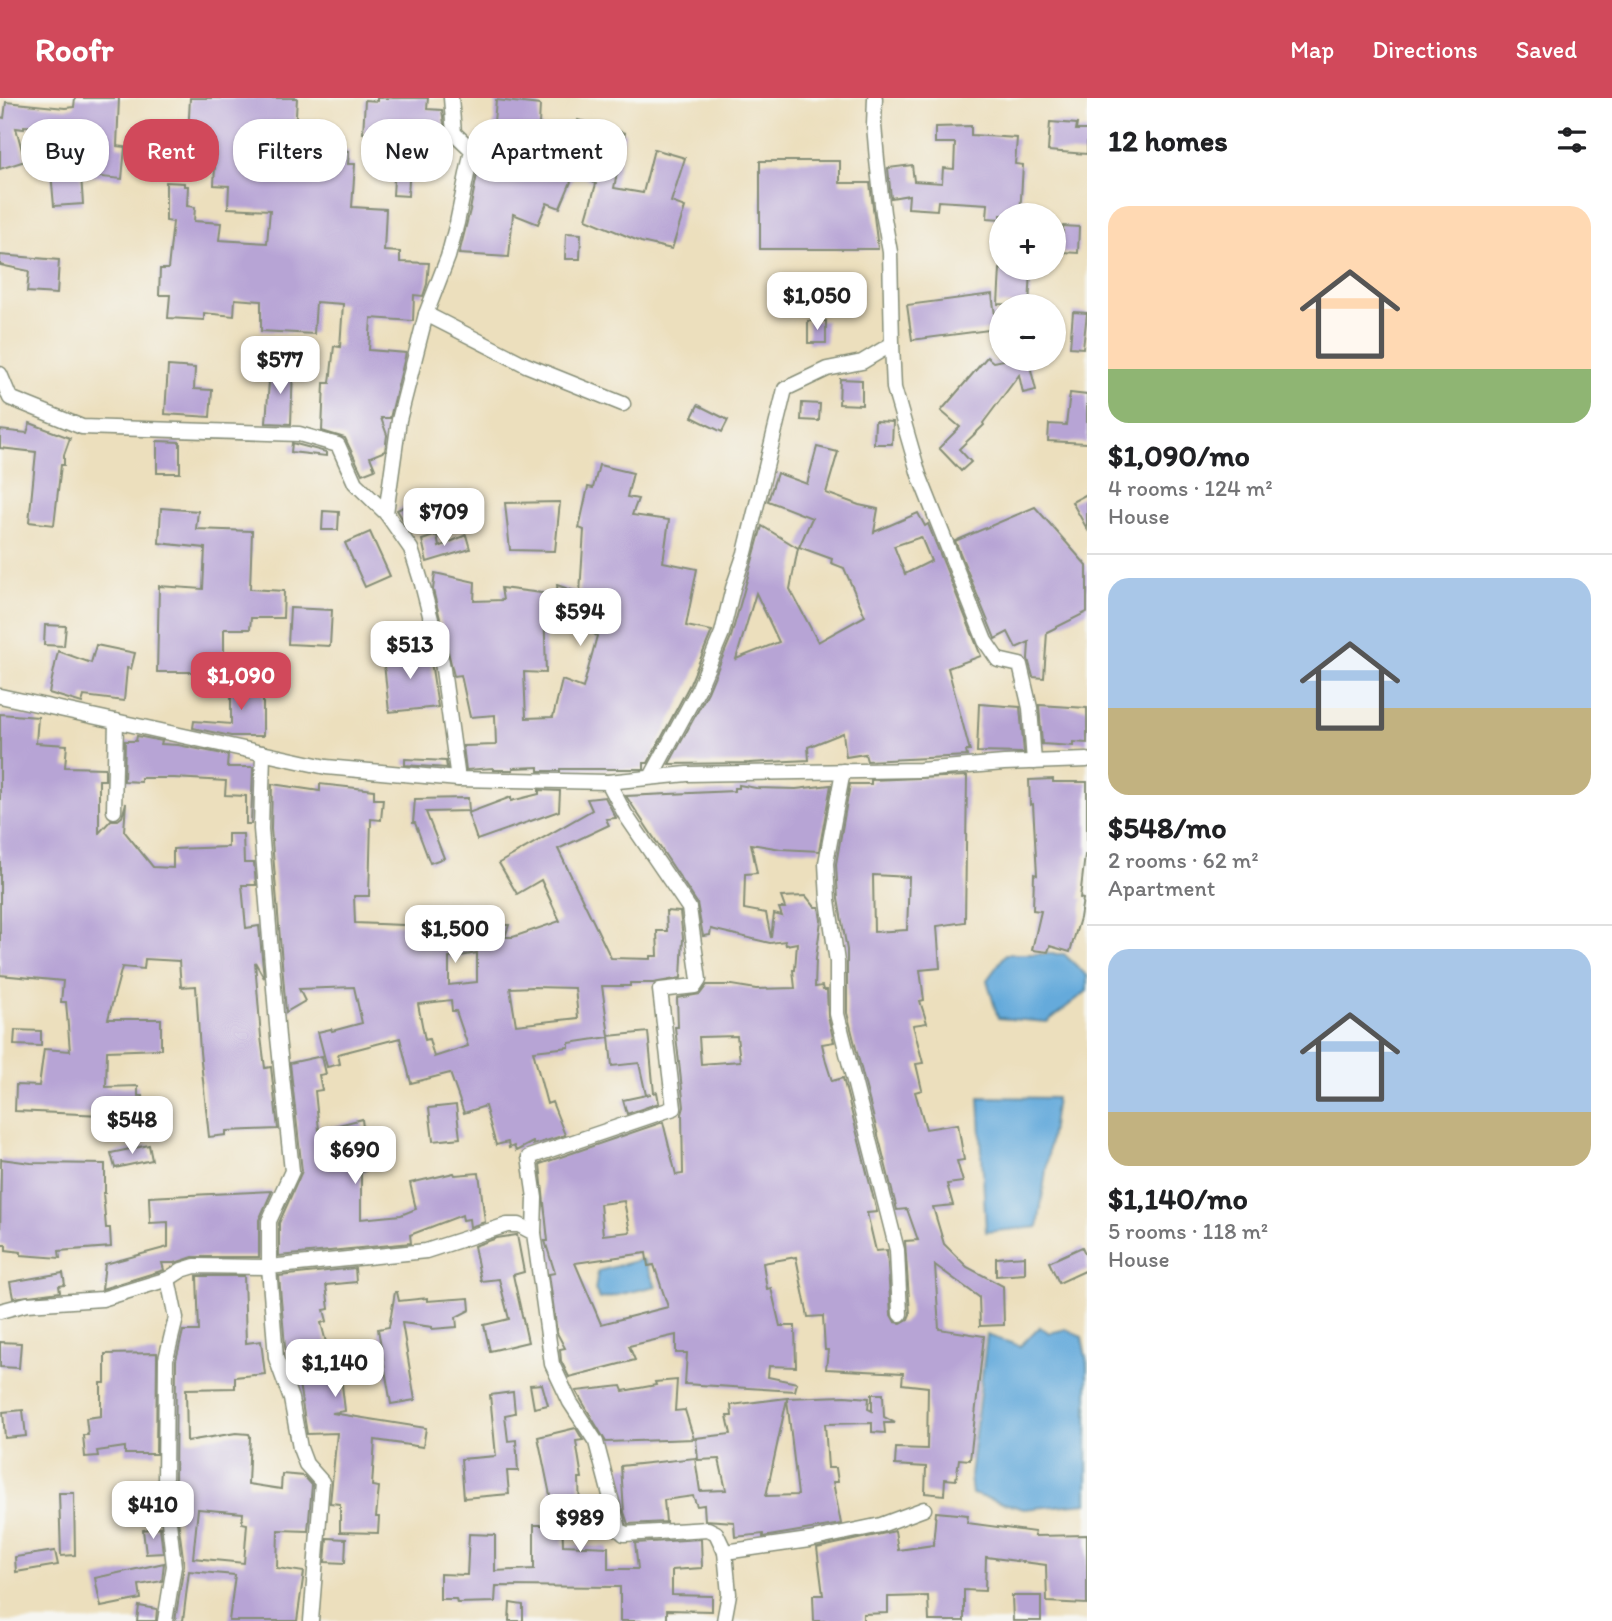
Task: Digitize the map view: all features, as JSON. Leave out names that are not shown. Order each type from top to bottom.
[{"type":"street","points":[[386,513],[399,420],[426,314],[448,257],[472,150],[454,133],[451,98]]},
{"type":"street","points":[[875,98],[877,160],[890,252],[894,388],[924,488],[985,641],[998,660],[1020,665],[1030,708],[1034,762]]},
{"type":"street","points":[[426,314],[526,365],[623,404]]},
{"type":"street","points":[[651,778],[699,688],[722,633],[745,553],[785,389],[827,369],[862,362],[892,344]]},
{"type":"street","points":[[0,374],[10,398],[82,427],[299,434],[338,444],[355,483],[386,513],[411,549],[442,662],[458,779]]},
{"type":"street","points":[[0,696],[327,767],[458,779],[608,782],[687,774],[920,769],[1087,760]]},
{"type":"street","points":[[114,811],[116,721]]},
{"type":"street","points":[[263,753],[261,828],[292,1171],[269,1221],[268,1267],[276,1358],[291,1399],[300,1448],[306,1464],[322,1482],[311,1621]]},
{"type":"street","points":[[843,771],[826,863],[837,962],[837,1014],[897,1250],[900,1314]]},
{"type":"street","points":[[608,782],[625,814],[689,908],[699,980],[695,986],[660,990],[674,1108],[530,1157],[535,1198],[534,1233],[552,1364],[570,1402],[596,1442],[618,1529],[624,1534],[708,1529],[716,1532],[725,1552],[729,1594],[724,1621]]},
{"type":"street","points":[[0,1311],[27,1304],[102,1299],[168,1279],[195,1266],[268,1267],[426,1251],[507,1225],[519,1225],[534,1233]]},
{"type":"street","points":[[165,1621],[174,1566],[165,1487],[166,1359],[176,1318],[168,1279]]},
{"type":"street","points":[[725,1552],[809,1540],[881,1525],[924,1509]]},
{"type":"water","points":[[1006,954],[1064,954],[1087,976],[1087,991],[1047,1022],[998,1018],[987,980]]},
{"type":"water","points":[[979,1097],[1056,1098],[1038,1227],[986,1232]]},
{"type":"water","points":[[643,1259],[656,1286],[600,1299],[595,1290],[598,1271]]},
{"type":"water","points":[[1040,1327],[1050,1333],[1066,1329],[1082,1337],[1087,1363],[1087,1503],[1024,1509],[972,1494],[970,1476],[987,1335],[1020,1346]]},
{"type":"building","points":[[75,98],[119,98],[117,146],[123,147],[122,179],[109,178],[109,119],[21,119],[21,129],[16,128],[21,146],[21,162],[0,169],[0,117],[4,118],[6,102],[74,107]]},
{"type":"building","points":[[190,98],[297,98],[296,119],[233,119],[233,182],[347,182],[347,151],[349,151],[348,164],[355,164],[352,207],[386,209],[384,251],[400,252],[400,262],[429,263],[423,296],[414,295],[413,321],[371,318],[369,350],[406,353],[390,418],[381,418],[387,435],[385,451],[370,457],[375,469],[362,474],[345,438],[322,431],[324,383],[330,383],[334,346],[340,347],[343,304],[316,302],[314,334],[261,331],[261,301],[235,299],[234,316],[204,313],[204,320],[168,318],[170,295],[159,295],[160,269],[168,269],[173,222],[166,221],[166,182],[184,183],[184,186],[188,186],[187,206],[195,207],[194,221],[221,223],[219,240],[267,243],[270,210],[228,208],[229,186],[214,185],[214,182],[219,182],[219,119],[189,119]]},
{"type":"building","points":[[377,98],[428,98],[427,109],[442,110],[443,119],[364,119],[365,100],[377,101]]},
{"type":"building","points":[[496,100],[540,105],[539,119],[494,119]]},
{"type":"building","points":[[1050,122],[1077,124],[1076,130],[1087,130],[1087,154],[1048,151]]},
{"type":"building","points":[[971,126],[971,135],[1017,138],[1015,164],[1023,165],[1021,203],[989,203],[989,218],[988,204],[938,201],[937,210],[908,208],[909,195],[891,198],[888,168],[912,165],[914,181],[942,183],[943,168],[954,169],[955,143],[935,143],[935,127]]},
{"type":"building","points":[[654,149],[685,158],[671,202],[685,207],[672,249],[641,242],[586,219],[596,184],[592,182],[615,182],[614,188],[643,193]]},
{"type":"building","points":[[760,161],[840,161],[840,183],[870,183],[878,249],[760,249]]},
{"type":"building","points":[[52,182],[81,182],[83,204],[54,206]]},
{"type":"building","points":[[394,182],[409,182],[408,196],[393,195]]},
{"type":"building","points":[[476,182],[571,182],[560,208],[547,203],[538,224],[513,214],[509,257],[459,254]]},
{"type":"building","points":[[1066,226],[1079,227],[1078,253],[1066,252]]},
{"type":"building","points":[[566,233],[581,234],[580,259],[565,259]]},
{"type":"building","points":[[0,255],[59,260],[57,294],[27,292],[29,271],[0,265]]},
{"type":"building","points":[[999,280],[1030,280],[1030,294],[999,294]]},
{"type":"building","points":[[989,294],[989,330],[912,340],[907,305]]},
{"type":"building","points":[[1073,312],[1087,313],[1083,348],[1070,347]]},
{"type":"building","points":[[808,321],[826,321],[826,343],[808,343]]},
{"type":"building","points":[[987,357],[989,371],[1031,371],[1036,390],[1023,393],[1019,375],[984,425],[959,449],[971,462],[961,471],[939,448],[960,427],[941,411]]},
{"type":"building","points":[[168,366],[195,368],[194,389],[212,390],[210,417],[165,414]]},
{"type":"building","points":[[270,367],[293,368],[291,424],[266,423]]},
{"type":"building","points":[[840,379],[862,380],[862,405],[839,404]]},
{"type":"building","points":[[1070,393],[1087,395],[1087,443],[1048,441],[1049,424],[1066,425]]},
{"type":"building","points":[[802,403],[820,404],[819,421],[801,420]]},
{"type":"building","points":[[698,405],[728,420],[722,432],[692,417]]},
{"type":"building","points":[[875,421],[893,422],[892,444],[874,444]]},
{"type":"building","points":[[30,423],[70,438],[64,455],[64,465],[61,465],[54,525],[29,522],[36,452],[0,448],[0,430],[27,433]]},
{"type":"building","points":[[157,441],[180,442],[180,473],[157,473]]},
{"type":"building","points":[[292,443],[326,452],[326,456],[291,452]]},
{"type":"building","points":[[817,447],[838,452],[826,493],[878,509],[874,532],[918,513],[925,526],[928,524],[981,656],[948,668],[970,751],[966,751],[967,756],[867,761],[865,754],[846,757],[843,733],[808,747],[809,760],[669,764],[708,692],[731,637],[762,526],[798,548],[790,589],[818,642],[865,616],[844,568],[831,563],[832,559],[799,547],[812,518],[768,501],[777,473],[807,484]],"holes":[[[921,537],[931,561],[905,574],[894,546]],[[756,593],[779,642],[736,659]]]},
{"type":"building","points":[[599,465],[633,473],[627,497],[638,499],[632,515],[669,520],[663,562],[697,569],[686,626],[712,631],[690,684],[648,763],[644,763],[644,769],[539,771],[539,767],[466,770],[463,746],[496,745],[495,715],[470,717],[461,675],[454,676],[433,590],[435,573],[475,582],[474,601],[503,600],[501,588],[558,595],[557,585],[580,593],[584,530],[579,528],[588,487],[593,488]],"holes":[[[544,603],[597,636],[583,688],[562,680],[553,717],[526,718],[524,672],[546,673]]]},
{"type":"building","points":[[1087,494],[1087,529],[1072,502]]},
{"type":"building","points":[[417,501],[425,521],[408,528],[397,510]]},
{"type":"building","points":[[560,502],[555,551],[510,550],[505,503]]},
{"type":"building","points":[[1035,507],[1087,566],[1087,612],[1047,632],[1044,678],[1033,677],[1028,659],[1029,642],[1016,648],[1008,632],[995,639],[955,541]]},
{"type":"building","points":[[161,508],[198,511],[196,529],[252,531],[250,589],[284,591],[283,618],[251,618],[250,629],[224,629],[224,672],[157,672],[159,586],[203,589],[205,548],[159,543]]},
{"type":"building","points":[[323,511],[339,512],[338,530],[322,530]]},
{"type":"building","points":[[370,532],[390,576],[365,587],[345,543]]},
{"type":"building","points":[[437,535],[439,547],[466,535],[470,549],[427,562],[422,540]]},
{"type":"building","points":[[290,608],[332,610],[330,646],[288,644]]},
{"type":"building","points":[[45,625],[66,626],[64,646],[44,645]]},
{"type":"building","points":[[96,645],[135,653],[131,669],[127,668],[124,701],[84,696],[82,703],[49,693],[58,651],[91,663]]},
{"type":"building","points":[[429,649],[438,707],[389,712],[383,654]]},
{"type":"building","points":[[231,681],[263,681],[263,736],[231,736],[193,728],[194,721],[231,724]]},
{"type":"building","points":[[979,704],[1020,707],[1024,753],[977,752]]},
{"type":"building","points":[[1039,705],[1087,708],[1087,743],[1073,742],[1073,746],[1042,744]]},
{"type":"building","points":[[0,714],[38,717],[36,743],[67,745],[65,767],[105,768],[105,780],[99,780],[99,833],[111,820],[122,817],[126,803],[124,831],[153,867],[173,868],[173,849],[228,847],[228,834],[243,834],[244,863],[254,863],[256,885],[242,885],[246,928],[259,926],[264,978],[255,962],[261,1037],[265,1068],[271,1067],[278,1129],[226,1131],[226,1135],[209,1137],[196,986],[181,987],[179,961],[145,959],[144,969],[122,967],[108,1019],[161,1019],[161,1049],[107,1051],[106,1087],[138,1086],[138,1096],[143,1096],[144,1118],[102,1120],[102,1115],[15,1111],[16,1085],[39,1086],[44,1049],[70,1051],[66,1002],[61,1002],[63,981],[0,975]]},
{"type":"building","points":[[137,736],[162,741],[161,744],[228,755],[227,767],[253,767],[251,824],[246,824],[246,796],[225,795],[226,781],[141,778],[141,782],[124,781],[125,741],[136,741]]},
{"type":"building","points":[[405,759],[446,761],[447,768],[405,765]]},
{"type":"building","points":[[967,776],[965,922],[937,926],[940,968],[920,970],[924,1000],[920,1001],[927,1023],[913,1025],[923,1063],[916,1064],[922,1090],[915,1092],[926,1129],[958,1124],[964,1160],[957,1161],[963,1182],[947,1184],[953,1205],[933,1207],[944,1244],[967,1267],[1003,1286],[1004,1325],[980,1326],[979,1297],[935,1265],[939,1329],[984,1336],[970,1460],[959,1459],[956,1480],[945,1479],[944,1495],[925,1493],[926,1467],[895,1465],[896,1448],[927,1449],[928,1387],[902,1384],[903,1373],[826,1369],[828,1350],[825,1350],[823,1316],[808,1317],[796,1257],[763,1263],[767,1289],[771,1288],[780,1326],[795,1326],[796,1367],[769,1366],[768,1377],[797,1383],[795,1391],[685,1384],[687,1353],[676,1353],[676,1335],[629,1346],[635,1360],[569,1377],[561,1361],[560,1349],[565,1348],[557,1333],[549,1274],[555,1273],[545,1241],[548,1241],[540,1164],[663,1122],[676,1175],[683,1174],[684,1107],[675,1027],[678,1027],[677,998],[700,994],[707,985],[756,989],[795,988],[793,970],[797,943],[770,943],[711,929],[710,935],[703,936],[697,903],[626,796],[734,791],[739,785],[796,789],[831,785],[819,851],[751,844],[757,873],[745,874],[744,909],[766,913],[771,938],[774,914],[782,916],[779,908],[785,908],[781,897],[806,896],[815,907],[819,907],[821,920],[815,987],[822,986],[823,990],[827,990],[828,1016],[834,1042],[822,1044],[832,1081],[843,1078],[877,1212],[867,1213],[876,1251],[887,1250],[891,1315],[895,1322],[901,1323],[908,1319],[910,1314],[905,1241],[918,1240],[907,1209],[897,1210],[847,1013],[847,950],[838,899],[836,864],[850,784],[871,784],[871,780]],"holes":[[[873,875],[909,877],[907,930],[874,932]],[[737,1036],[740,1061],[701,1064],[699,1037]],[[624,1201],[630,1232],[603,1235],[600,1204]],[[646,1253],[648,1266],[654,1265],[668,1307],[601,1324],[575,1263]]]},
{"type":"building","points":[[1053,779],[1053,782],[1087,782],[1087,855],[1080,898],[1083,899],[1070,952],[1050,946],[1048,952],[1032,950],[1041,911],[1033,910],[1034,874],[1037,875],[1029,780]]},
{"type":"building","points":[[272,784],[320,791],[320,784],[374,790],[374,799],[383,799],[381,820],[371,819],[369,896],[354,896],[355,923],[451,927],[452,942],[478,940],[478,925],[509,925],[505,937],[513,937],[560,921],[541,880],[517,894],[499,863],[592,810],[587,799],[605,797],[616,818],[606,819],[609,825],[558,849],[611,958],[651,959],[651,956],[658,956],[657,931],[667,931],[666,911],[680,912],[683,938],[681,978],[653,983],[630,983],[630,986],[602,986],[609,1036],[648,1032],[654,1093],[657,1092],[659,1103],[627,1114],[623,1100],[651,1094],[646,1095],[639,1063],[612,1066],[609,1037],[569,1043],[569,1047],[533,1051],[547,1104],[552,1102],[565,1135],[533,1145],[533,1142],[516,1151],[514,1146],[509,1148],[508,1142],[496,1145],[485,1106],[464,1113],[450,1073],[411,1083],[400,1038],[338,1054],[340,1064],[327,1067],[318,1032],[362,1023],[354,987],[299,989],[305,1001],[286,1012],[271,829]],"holes":[[[477,953],[477,982],[449,985],[449,958]],[[510,988],[575,988],[578,1018],[516,1025]],[[451,1000],[452,1011],[456,1011],[468,1046],[434,1057],[429,1039],[425,1040],[418,1004]]]},
{"type":"building","points":[[539,790],[560,791],[559,811],[477,840],[468,813],[511,797],[511,801],[539,794]]},
{"type":"building","points":[[468,798],[469,811],[426,812],[444,858],[430,863],[413,823],[415,799]]},
{"type":"building","points":[[15,1030],[41,1031],[41,1046],[14,1045]]},
{"type":"building","points":[[322,1056],[326,1074],[319,1075],[322,1090],[315,1091],[319,1130],[362,1119],[364,1137],[361,1138],[366,1171],[361,1172],[361,1219],[401,1215],[416,1209],[410,1183],[454,1173],[479,1173],[485,1222],[470,1227],[469,1219],[463,1220],[462,1215],[410,1235],[411,1243],[279,1256],[279,1223],[302,1171],[290,1063]]},
{"type":"building","points":[[456,1105],[460,1138],[433,1141],[429,1108]]},
{"type":"building","points":[[149,1145],[152,1160],[115,1168],[111,1153]]},
{"type":"building","points":[[1,1159],[31,1163],[105,1164],[103,1193],[106,1228],[110,1228],[111,1247],[59,1251],[60,1258],[21,1255],[21,1252],[6,1250],[6,1245],[0,1245]]},
{"type":"building","points":[[272,1191],[259,1220],[259,1257],[193,1257],[175,1263],[162,1263],[164,1270],[102,1289],[105,1264],[168,1247],[168,1222],[150,1223],[149,1197]]},
{"type":"building","points":[[517,1235],[524,1272],[513,1275],[528,1342],[490,1351],[484,1325],[509,1319],[499,1279],[481,1281],[474,1246]]},
{"type":"building","points":[[1082,1247],[1087,1258],[1087,1270],[1059,1283],[1049,1262]]},
{"type":"building","points":[[1025,1256],[1025,1274],[996,1276],[996,1258]]},
{"type":"building","points":[[355,1268],[356,1282],[326,1285],[329,1309],[324,1310],[327,1321],[321,1323],[328,1350],[331,1349],[334,1368],[340,1367],[345,1411],[332,1413],[426,1428],[423,1447],[375,1440],[372,1486],[379,1487],[376,1517],[379,1517],[378,1533],[340,1532],[340,1504],[330,1503],[337,1433],[307,1434],[297,1371],[291,1372],[285,1346],[279,1276]]},
{"type":"building","points":[[63,1273],[65,1285],[59,1286],[60,1292],[13,1298],[10,1282]]},
{"type":"building","points":[[197,1276],[244,1276],[246,1343],[261,1341],[265,1374],[235,1377],[235,1388],[186,1389],[187,1441],[236,1433],[249,1434],[248,1484],[281,1489],[282,1474],[304,1476],[312,1485],[308,1531],[278,1530],[277,1568],[304,1572],[297,1621],[229,1621],[235,1575],[189,1571],[183,1621],[175,1621],[184,1565],[178,1520],[181,1495],[175,1494],[176,1360],[183,1331],[199,1331]],"holes":[[[198,1509],[243,1513],[242,1523],[247,1524],[244,1563],[193,1558]]]},
{"type":"building","points":[[395,1292],[399,1301],[469,1298],[470,1310],[456,1317],[457,1327],[432,1329],[402,1323],[415,1400],[391,1404],[378,1329],[389,1327]]},
{"type":"building","points":[[0,1342],[21,1343],[19,1368],[0,1367]]},
{"type":"building","points":[[157,1353],[156,1454],[125,1454],[125,1447],[97,1451],[98,1456],[85,1457],[83,1435],[88,1435],[86,1418],[101,1416],[101,1383],[105,1383],[105,1354]]},
{"type":"building","points":[[677,1380],[675,1411],[685,1410],[694,1439],[606,1442],[576,1391],[621,1386],[623,1391],[656,1385],[655,1382]]},
{"type":"building","points":[[542,1384],[548,1405],[534,1408],[530,1385]]},
{"type":"building","points":[[513,1392],[515,1413],[505,1415],[508,1441],[516,1440],[518,1471],[507,1471],[509,1494],[464,1498],[461,1459],[496,1456],[490,1395]]},
{"type":"building","points":[[872,1394],[883,1394],[884,1417],[895,1423],[884,1423],[885,1433],[872,1432],[872,1423],[825,1424],[828,1468],[836,1468],[838,1482],[833,1482],[841,1524],[763,1537],[763,1534],[735,1537],[734,1522],[705,1520],[704,1505],[697,1506],[693,1496],[664,1500],[666,1522],[628,1524],[624,1512],[621,1466],[695,1458],[700,1491],[726,1490],[719,1459],[698,1460],[696,1438],[731,1434],[727,1416],[732,1416],[731,1405],[787,1398],[845,1396],[869,1398],[868,1409],[872,1411]],"holes":[[[787,1399],[798,1495],[766,1496]]]},
{"type":"building","points":[[23,1410],[26,1436],[5,1438],[3,1412]]},
{"type":"building","points":[[576,1428],[583,1440],[576,1441],[582,1478],[579,1478],[580,1515],[562,1515],[563,1545],[608,1547],[608,1569],[638,1569],[635,1543],[701,1539],[702,1568],[672,1570],[672,1595],[712,1596],[712,1611],[667,1610],[667,1621],[620,1621],[620,1587],[496,1586],[495,1602],[457,1603],[456,1599],[440,1599],[440,1574],[467,1575],[469,1534],[495,1535],[495,1571],[534,1569],[534,1525],[550,1525],[550,1495],[538,1437]]},
{"type":"building","points":[[59,1493],[74,1493],[75,1555],[61,1556]]},
{"type":"building","points":[[936,1512],[968,1515],[967,1523],[1035,1532],[1034,1536],[1087,1535],[1087,1604],[1047,1602],[1046,1565],[986,1557],[985,1591],[964,1590],[964,1621],[929,1621],[928,1596],[888,1597],[888,1613],[863,1614],[863,1621],[814,1621],[813,1595],[823,1595],[817,1548],[895,1531],[898,1550],[933,1545]]},
{"type":"building","points":[[160,1527],[163,1553],[146,1554],[143,1530]]},
{"type":"building","points":[[327,1538],[346,1539],[345,1563],[325,1562]]},
{"type":"building","points":[[55,1551],[58,1565],[16,1572],[15,1557]]},
{"type":"building","points":[[164,1563],[162,1581],[139,1585],[141,1599],[101,1607],[95,1578]]},
{"type":"building","points":[[1012,1596],[1041,1596],[1041,1621],[1013,1621]]},
{"type":"building","points":[[510,1603],[523,1605],[523,1621],[509,1621]]},
{"type":"building","points":[[139,1606],[157,1609],[156,1621],[137,1621]]}]
